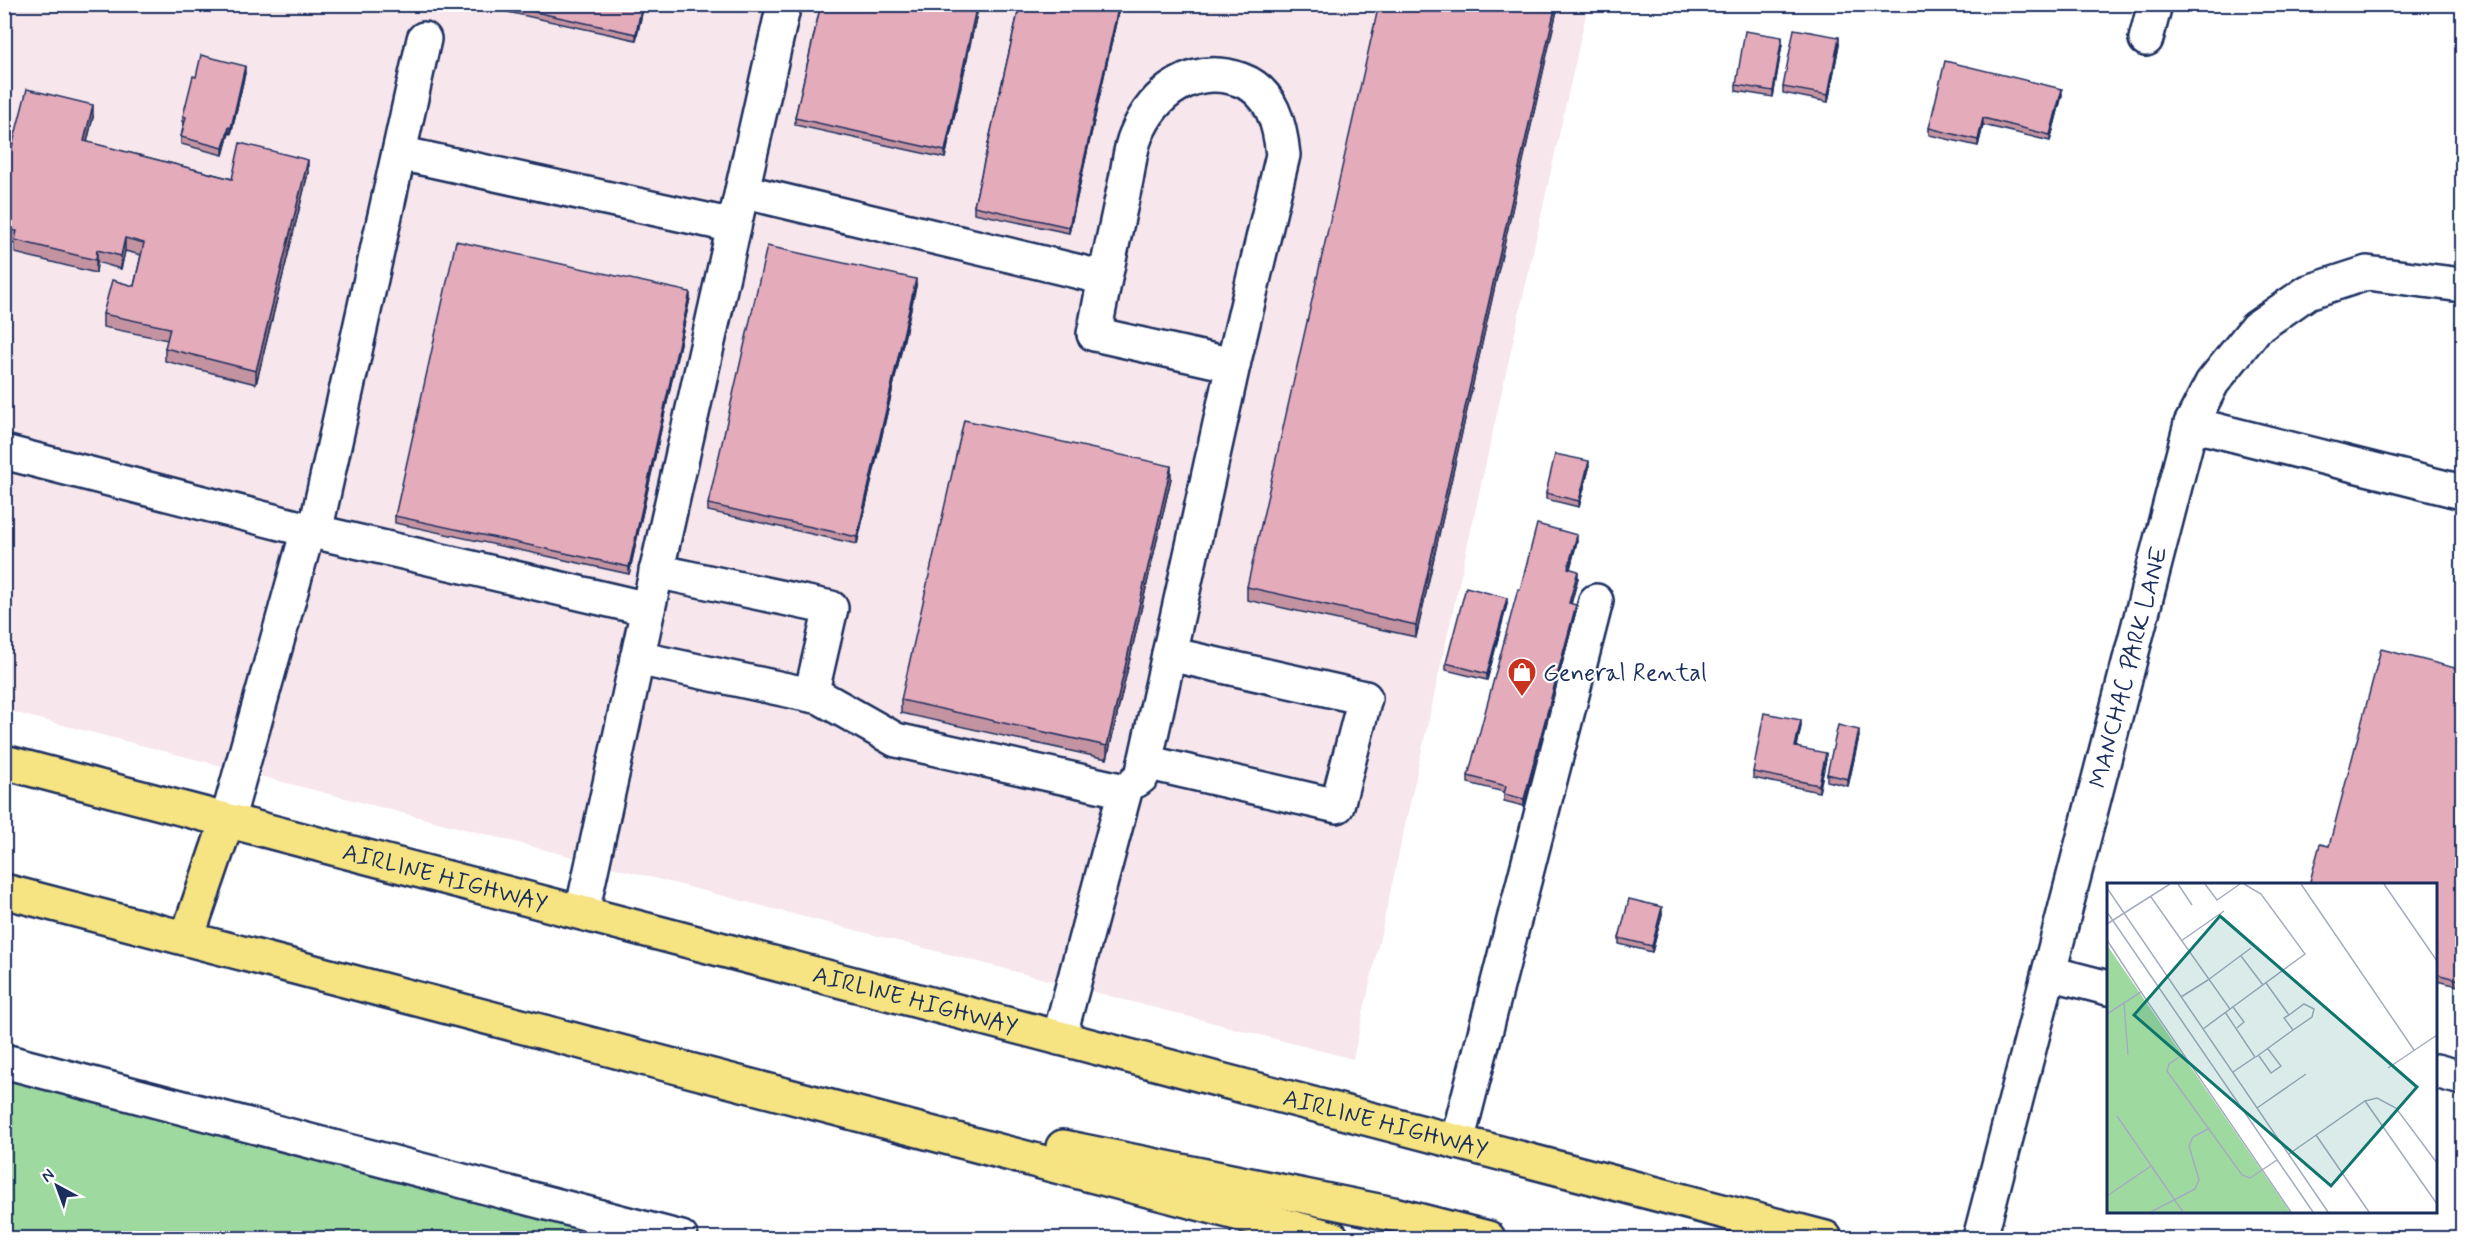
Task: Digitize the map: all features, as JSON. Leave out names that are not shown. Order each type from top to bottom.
[{"type":"highway","name":"AIRLINE HIGHWAY","points":[[4,762],[1825,1239]]},
{"type":"highway","points":[[188,938],[227,821]]},
{"type":"highway","points":[[4,891],[1332,1239]]},
{"type":"highway","points":[[784,1095],[1093,1153],[1370,1209],[1488,1239]]},
{"type":"street","points":[[582,912],[656,571],[784,4]]},
{"type":"street","points":[[2146,39],[2155,4]]},
{"type":"street","points":[[227,821],[311,531],[424,39]]},
{"type":"street","points":[[1059,1038],[1125,791],[1142,776],[1233,364],[1283,155],[1280,128],[1271,105],[1250,83],[1230,76],[1205,74],[1186,80],[1150,108],[1135,136],[1094,334],[1233,364]]},
{"type":"street","points":[[399,153],[734,226]]},
{"type":"street","points":[[742,191],[1105,278]]},
{"type":"street","name":"MANCHAC PARK LANE","points":[[1980,1239],[2191,424],[2212,383],[2256,328],[2308,292],[2367,273],[2463,285]]},
{"type":"street","points":[[2191,424],[2463,492]]},
{"type":"street","points":[[4,452],[311,531],[648,609]]},
{"type":"street","points":[[656,571],[831,608],[811,695]]},
{"type":"street","points":[[1457,1142],[1596,601]]},
{"type":"street","points":[[1145,762],[1337,806],[1365,698],[1169,654]]},
{"type":"street","points":[[637,658],[811,695],[896,740],[1125,791]]},
{"type":"street","points":[[2050,973],[2107,987]]},
{"type":"street","points":[[4,1061],[593,1228],[681,1239]]},
{"type":"street","points":[[2437,1071],[2463,1078]]},
{"type":"shaded area","points":[[4,5],[1588,5],[1353,1059],[5,710]]},
{"type":"green space","points":[[5,1074],[636,1238],[5,1238]]},
{"type":"building","points":[[504,4],[642,4],[636,34],[503,5]]},
{"type":"building","points":[[821,4],[977,4],[945,151],[795,118]]},
{"type":"building","points":[[1020,4],[1119,4],[1069,227],[974,206]]},
{"type":"building","points":[[1379,4],[1556,4],[1416,625],[1247,587]]},
{"type":"building","points":[[1794,29],[1839,37],[1828,95],[1783,87]]},
{"type":"building","points":[[1745,31],[1782,37],[1773,91],[1736,85]]},
{"type":"building","points":[[201,55],[245,66],[231,128],[229,127],[223,148],[181,137],[186,117],[183,116]]},
{"type":"building","points":[[1945,61],[2062,89],[2050,135],[1983,118],[1978,140],[1929,128]]},
{"type":"building","points":[[27,89],[93,105],[84,141],[232,179],[240,143],[308,160],[256,371],[165,348],[170,328],[103,314],[112,280],[134,286],[144,243],[125,238],[121,256],[97,250],[96,260],[15,240],[17,231],[4,229],[4,178]]},
{"type":"building","points":[[456,241],[690,292],[629,567],[395,516]]},
{"type":"building","points":[[767,246],[916,279],[857,537],[708,504]]},
{"type":"building","points":[[964,420],[1171,466],[1107,746],[901,700]]},
{"type":"building","points":[[1555,454],[1589,461],[1579,501],[1546,493]]},
{"type":"building","name":"General Rental","points":[[1537,524],[1577,535],[1568,568],[1578,571],[1569,603],[1576,605],[1524,799],[1504,794],[1506,786],[1468,776]]},
{"type":"building","points":[[1466,587],[1507,598],[1487,674],[1446,663]]},
{"type":"building","points":[[2381,649],[2463,670],[2463,981],[2437,974],[2437,883],[2310,883],[2320,844],[2329,846]]},
{"type":"building","points":[[1764,713],[1801,720],[1795,747],[1826,753],[1819,785],[1753,772]]},
{"type":"building","points":[[1838,725],[1859,730],[1848,779],[1827,774]]},
{"type":"building","points":[[1629,899],[1662,907],[1652,946],[1619,938]]},
{"type":"place","name":"General Rental","points":[[1522,698]]}]
